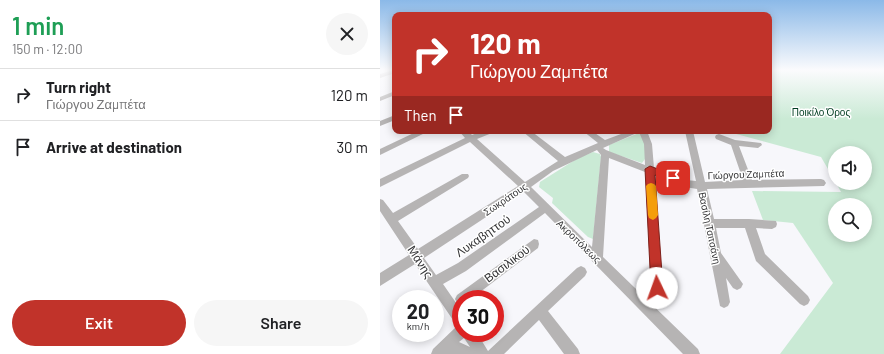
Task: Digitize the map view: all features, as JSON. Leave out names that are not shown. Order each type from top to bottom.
[{"type":"street","points":[[380,99],[392,94]]},
{"type":"street","points":[[380,124],[392,118]]},
{"type":"street","points":[[380,152],[419,134]]},
{"type":"street","name":"Ακροπόλεως","points":[[466,134],[524,187],[693,354]]},
{"type":"street","points":[[380,183],[481,134]]},
{"type":"street","points":[[530,134],[564,161]]},
{"type":"street","name":"Γιώργου Ζαμπέτα","points":[[590,134],[602,148],[684,183],[701,186],[749,183],[821,183]]},
{"type":"street","name":"Σωκράτους","points":[[380,280],[524,187],[536,177],[564,161],[602,148],[630,134]]},
{"type":"street","points":[[644,134],[647,139],[650,169],[657,288]]},
{"type":"street","name":"Βασίλη Τσιτσάνη","points":[[690,134],[710,224],[724,302]]},
{"type":"street","points":[[719,136],[734,142],[758,145]]},
{"type":"street","points":[[734,142],[749,183]]},
{"type":"street","points":[[597,258],[602,148]]},
{"type":"street","points":[[392,219],[466,176]]},
{"type":"street","name":"Μάνης","points":[[380,203],[434,283],[452,297]]},
{"type":"street","name":"Λυκαβηττού","points":[[434,283],[462,267],[545,208]]},
{"type":"street","points":[[749,223],[760,257],[804,300]]},
{"type":"street","points":[[710,224],[772,224]]},
{"type":"street","name":"Βασιλικού","points":[[474,290],[534,244]]},
{"type":"street","points":[[716,256],[737,284]]},
{"type":"street","points":[[494,354],[581,272]]},
{"type":"street","points":[[540,311],[574,354]]},
{"type":"street","points":[[475,342],[483,354]]},
{"type":"street","points":[[438,354],[450,349],[471,354]]},
{"type":"green space","name":"Ποικίλο Όρος","points":[[772,87],[884,87],[884,354],[780,354],[833,283],[793,223],[763,220],[752,191],[841,192],[840,190],[872,190],[872,146],[828,146],[828,169],[821,157],[736,134],[772,134]]},
{"type":"green space","points":[[640,134],[645,139],[645,159],[642,163],[609,152],[609,145]]},
{"type":"green space","points":[[593,152],[600,154],[601,157],[593,239],[588,237],[552,203],[553,198],[539,187],[540,182],[578,158]]},
{"type":"slow traffic","points":[[651,186],[653,215]]},
{"type":"route","points":[[657,288],[650,169],[673,178]]}]
